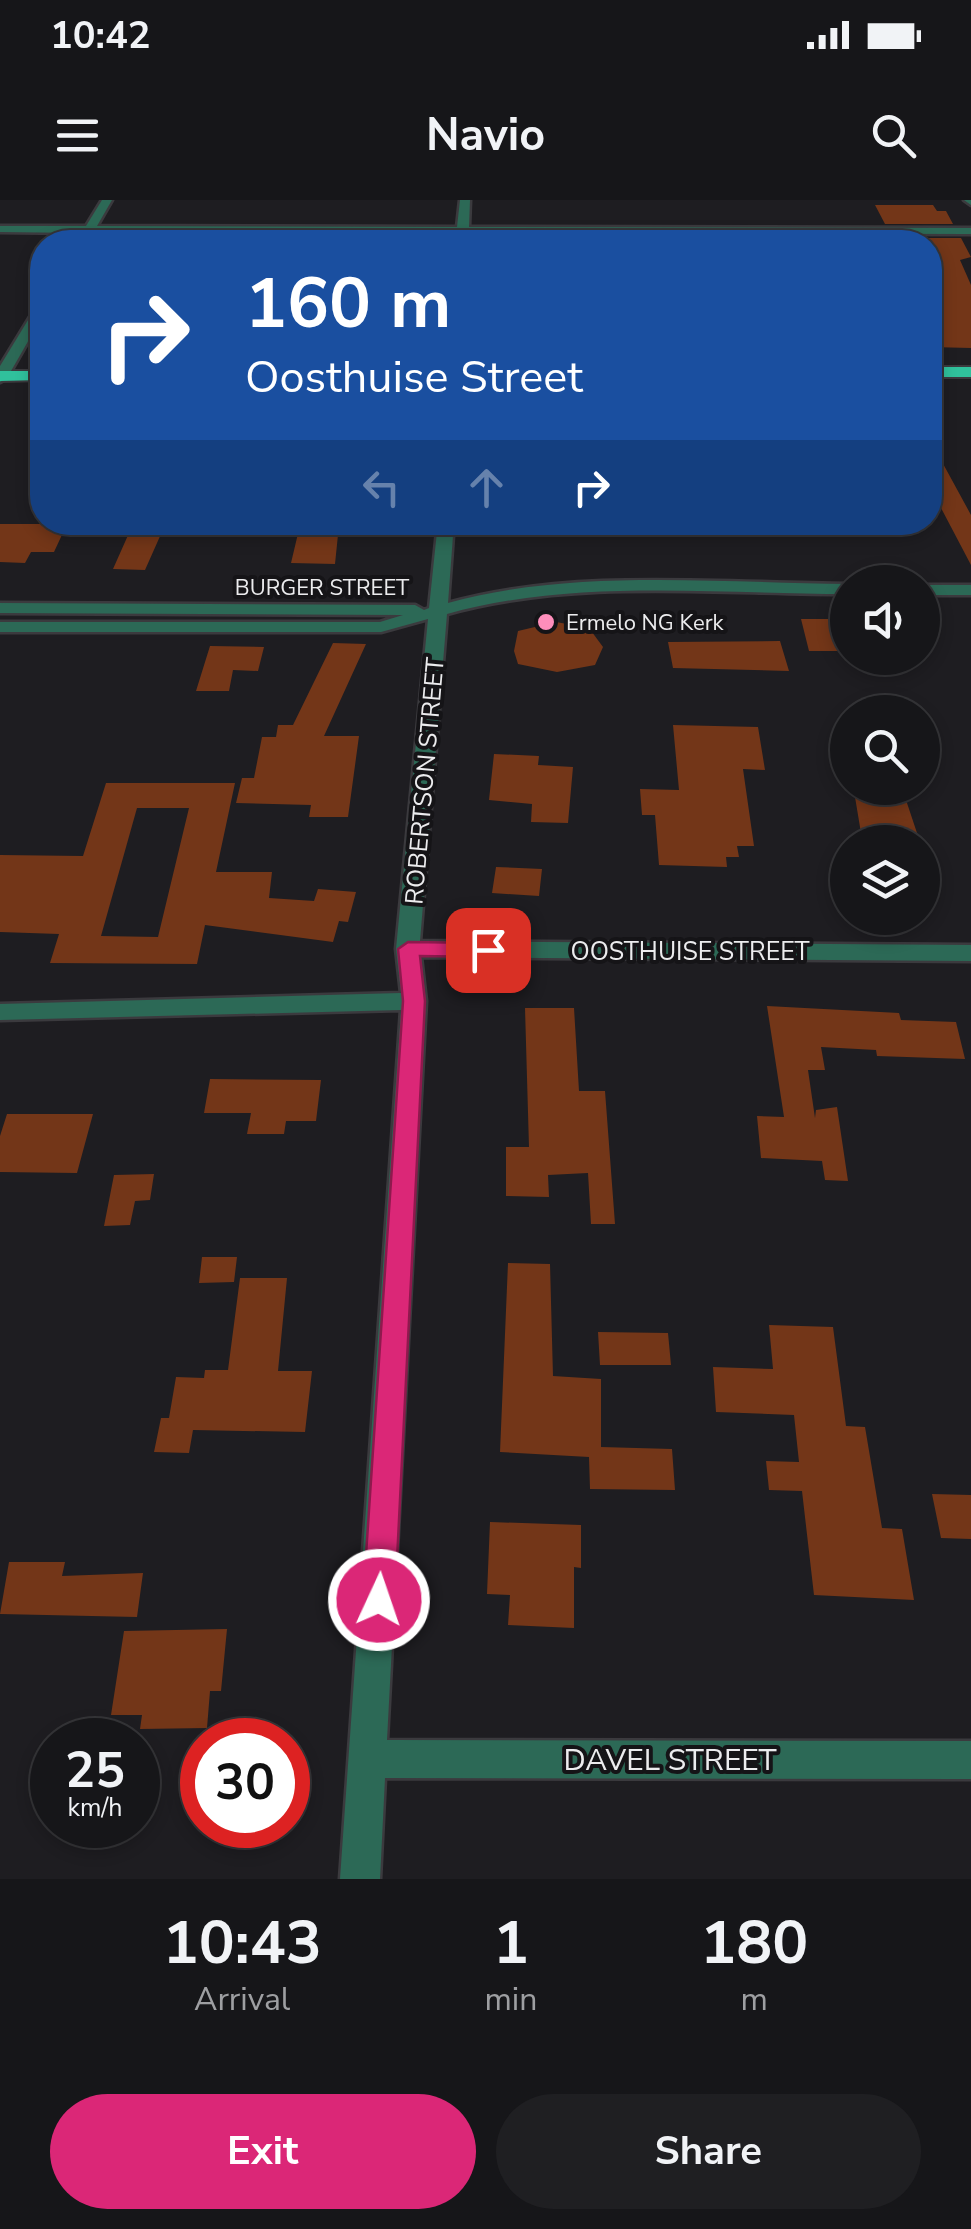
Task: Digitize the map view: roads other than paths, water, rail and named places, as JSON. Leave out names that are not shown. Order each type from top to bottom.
[{"type":"highway","points":[[942,372],[971,372]]},
{"type":"highway","points":[[0,377],[30,376]]},
{"type":"street","points":[[89,228],[108,200]]},
{"type":"street","points":[[462,230],[464,200]]},
{"type":"street","points":[[0,228],[182,230]]},
{"type":"street","points":[[942,231],[971,231]]},
{"type":"street","points":[[0,377],[30,327]]},
{"type":"street","name":"ROBERTSON STREET","points":[[360,1879],[414,1001],[408,949],[445,535]]},
{"type":"street","points":[[441,610],[498,596],[564,588],[830,589]]},
{"type":"street","points":[[940,590],[971,590]]},
{"type":"street","name":"BURGER STREET","points":[[0,608],[441,610]]},
{"type":"street","name":"BURGER STREET","points":[[0,628],[381,627],[441,610]]},
{"type":"street","name":"OOSTHUISE STREET","points":[[408,949],[971,953]]},
{"type":"street","points":[[0,1012],[414,1001]]},
{"type":"street","name":"DAVEL STREET","points":[[370,1759],[971,1760]]},
{"type":"place","name":"Ermelo NG Kerk","points":[[546,622]]}]
